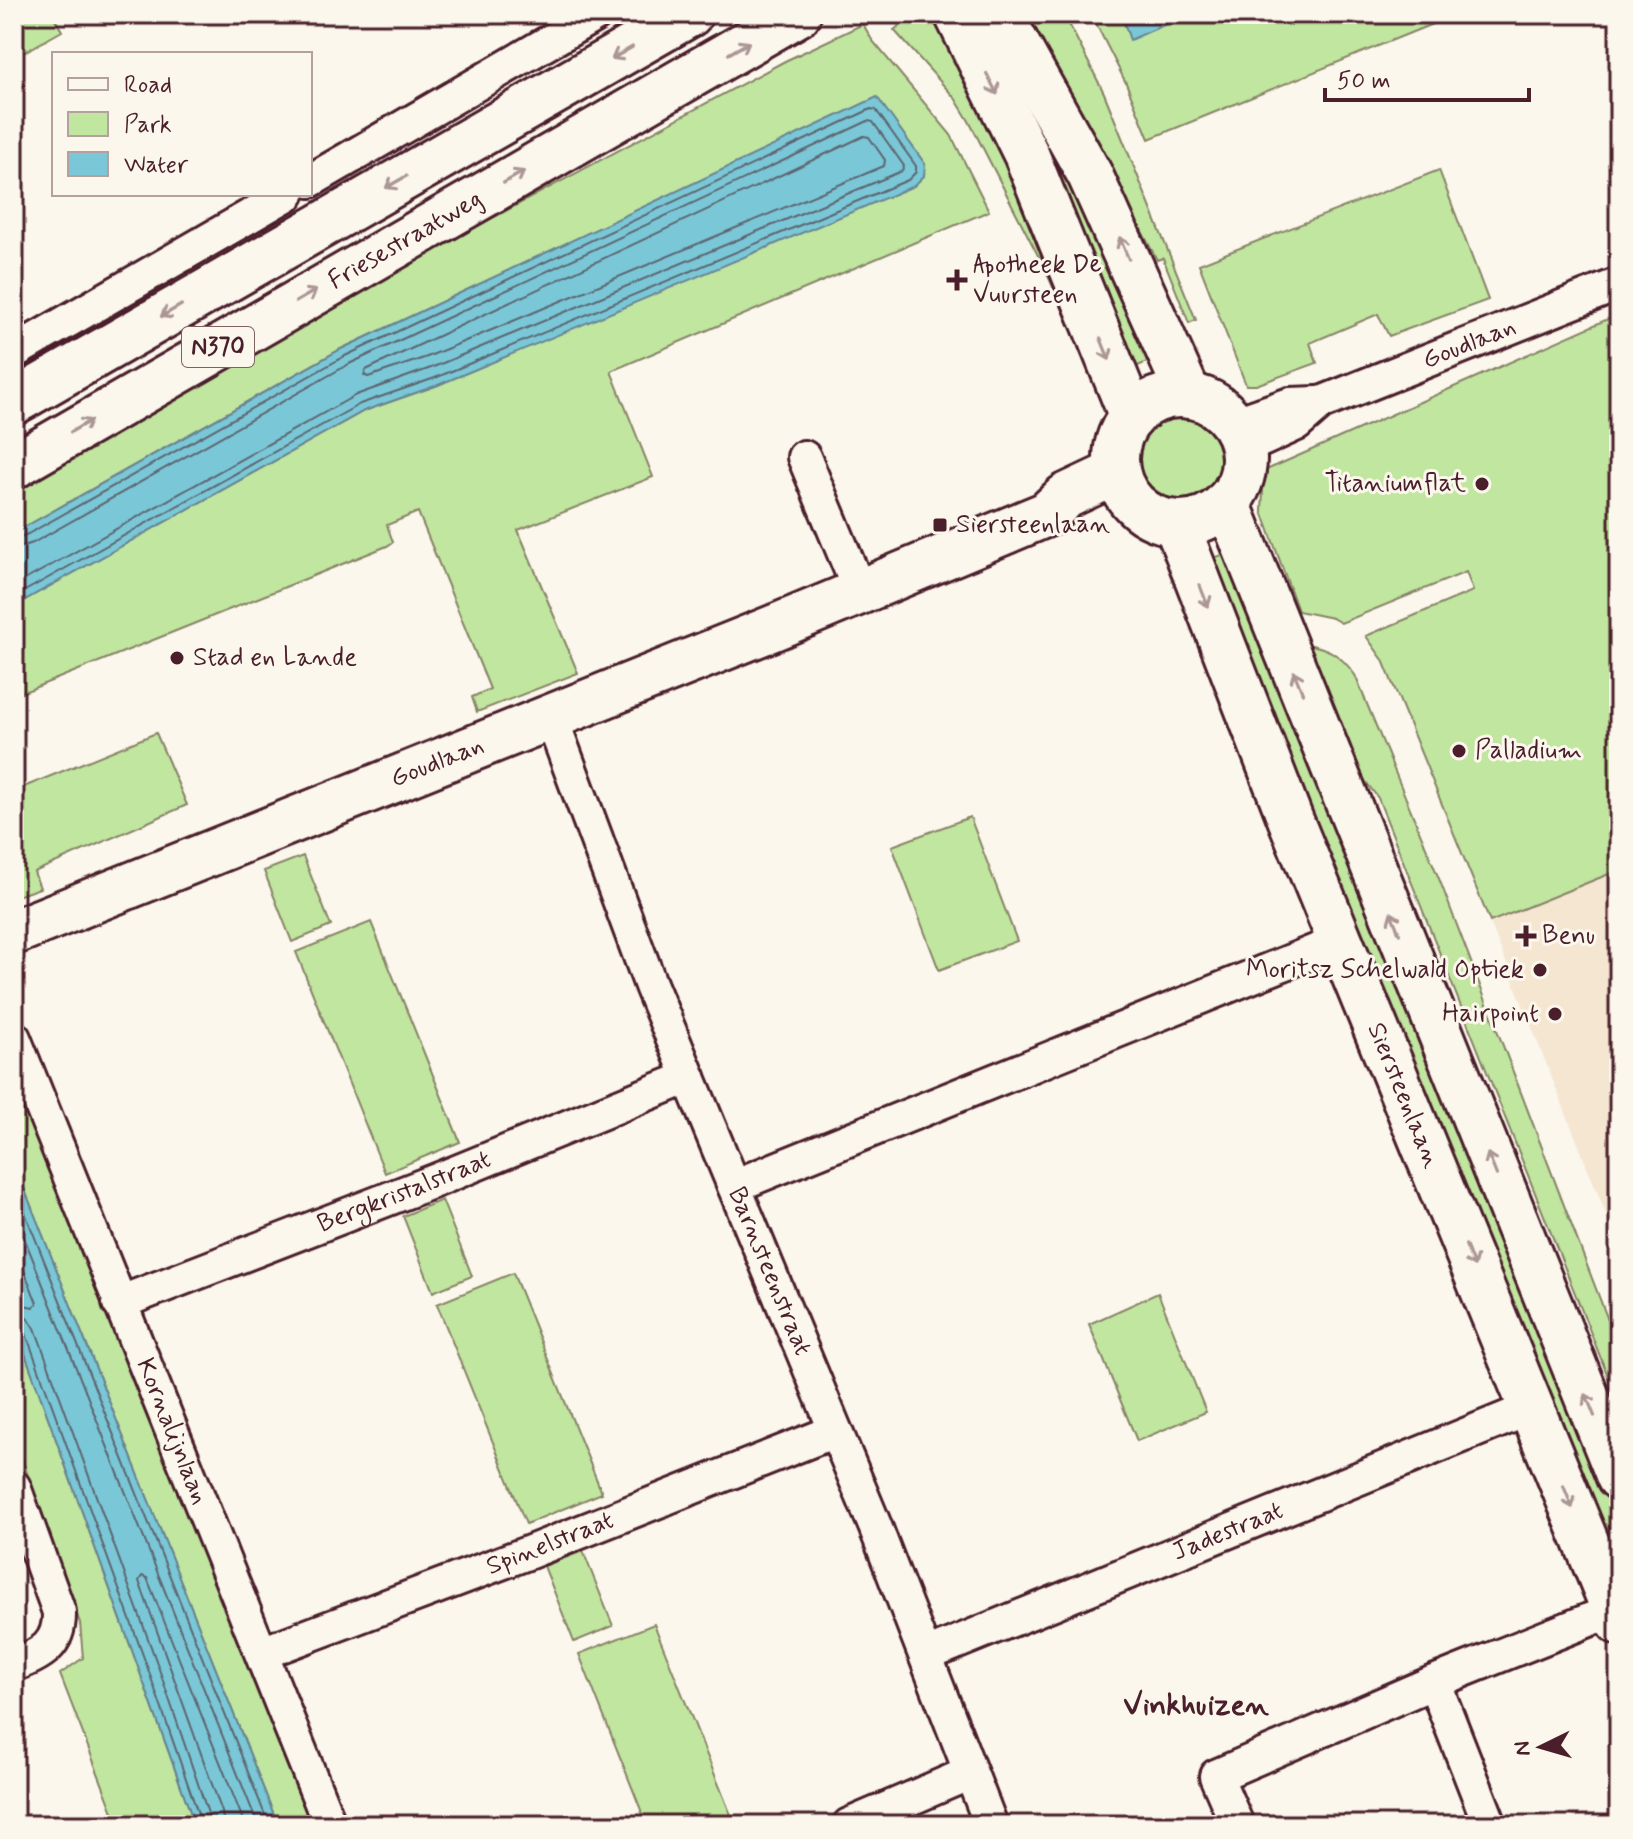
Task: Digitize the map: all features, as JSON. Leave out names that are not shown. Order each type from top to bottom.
[{"type":"main road","name":"Friesestraatweg","points":[[14,402],[690,14]]},
{"type":"main road","name":"Friesestraatweg","points":[[14,466],[798,14]]},
{"type":"main road","points":[[957,14],[1042,191],[1132,417]]},
{"type":"main road","points":[[1000,14],[1090,175],[1189,396]]},
{"type":"main road","points":[[1171,396],[1189,396],[1209,402],[1238,437],[1243,467],[1240,480],[1227,502],[1207,517],[1194,522],[1176,523],[1145,513],[1122,483],[1118,445],[1132,417],[1147,404],[1171,396]]},
{"type":"main road","name":"Goudlaan","points":[[14,932],[860,592],[1047,514],[1066,496],[1122,483]]},
{"type":"main road","points":[[1227,502],[1619,1477]]},
{"type":"main road","name":"Siersteenlaan","points":[[1176,523],[1340,941],[1616,1616]]},
{"type":"street","points":[[312,180],[597,14]]},
{"type":"street","points":[[14,352],[285,196]]},
{"type":"street","name":"Goudlaan","points":[[1238,437],[1290,404],[1321,403],[1619,284]]},
{"type":"street","points":[[804,457],[860,592]]},
{"type":"street","name":"Barnsteenstraat","points":[[551,717],[645,972],[926,1655],[991,1825]]},
{"type":"street","points":[[734,1186],[1340,941]]},
{"type":"street","name":"Kornalijnlaan","points":[[14,1038],[330,1825]]},
{"type":"street","name":"Bergkristalstraat","points":[[119,1303],[437,1180],[689,1077]]},
{"type":"street","name":"Jadestraat","points":[[926,1655],[1531,1408]]},
{"type":"street","name":"Spinelstraat","points":[[262,1653],[530,1552],[835,1431]]},
{"type":"street","points":[[14,1487],[59,1612],[60,1630],[50,1645],[36,1657],[14,1665]]},
{"type":"street","points":[[1230,1825],[1236,1822],[1216,1776],[1434,1682],[1616,1616]]},
{"type":"street","points":[[1434,1682],[1490,1825]]},
{"type":"street","points":[[849,1825],[970,1773]]},
{"type":"shaded area","points":[[1619,871],[1619,1247],[1490,922]]},
{"type":"green space","points":[[14,14],[52,14],[62,31],[14,58]]},
{"type":"green space","points":[[891,14],[941,14],[975,79],[1095,384],[1046,271],[969,121],[955,98],[894,30],[899,26]]},
{"type":"green space","points":[[1028,14],[1064,14],[1104,93],[1196,320],[1189,323],[1163,258],[1157,260]]},
{"type":"green space","points":[[1091,14],[1121,14],[1130,39],[1189,14],[1457,14],[1149,139],[1126,83]]},
{"type":"green space","points":[[863,24],[872,40],[951,135],[989,211],[611,371],[653,477],[518,530],[578,673],[477,712],[472,697],[490,689],[418,512],[387,525],[393,542],[387,546],[14,696],[14,606],[364,411],[438,385],[925,164],[877,98],[341,349],[14,533],[14,487],[325,308],[785,61]]},
{"type":"green space","points":[[1051,142],[1159,357],[1124,372],[1036,149]]},
{"type":"green space","points":[[1439,170],[1488,300],[1389,336],[1378,314],[1310,343],[1317,363],[1256,385],[1246,385],[1199,264]]},
{"type":"green space","points":[[1619,314],[1619,870],[1490,922],[1383,660],[1366,636],[1473,591],[1466,572],[1341,623],[1298,611],[1262,511],[1264,471]]},
{"type":"green space","points":[[1180,412],[1198,415],[1214,426],[1225,442],[1228,460],[1225,478],[1214,494],[1198,505],[1180,508],[1162,505],[1146,494],[1135,478],[1132,460],[1135,442],[1146,426],[1162,415]]},
{"type":"green space","points":[[1235,550],[1619,1498],[1619,1600],[1201,563]]},
{"type":"green space","points":[[1303,644],[1333,653],[1355,675],[1440,881],[1619,1349],[1619,1404],[1378,798],[1354,766]]},
{"type":"green space","points":[[156,733],[187,805],[34,872],[40,888],[14,897],[14,791]]},
{"type":"green space","points":[[970,817],[1017,941],[939,970],[892,846]]},
{"type":"green space","points":[[303,856],[331,926],[292,942],[264,871]]},
{"type":"green space","points":[[371,922],[460,1142],[385,1173],[296,952]]},
{"type":"green space","points":[[14,1082],[316,1825],[278,1825],[14,1163]]},
{"type":"green space","points":[[442,1200],[472,1276],[433,1292],[403,1216]]},
{"type":"green space","points":[[513,1273],[602,1493],[526,1524],[437,1304]]},
{"type":"green space","points":[[1158,1293],[1206,1412],[1137,1441],[1089,1324]]},
{"type":"green space","points":[[14,1323],[195,1825],[118,1825],[60,1674],[83,1658],[80,1623],[14,1436]]},
{"type":"green space","points":[[583,1551],[613,1626],[574,1642],[544,1566]]},
{"type":"green space","points":[[654,1624],[735,1825],[647,1825],[579,1654]]},
{"type":"water","points":[[1121,14],[1189,14],[1130,40]]},
{"type":"water","points":[[877,97],[925,164],[924,176],[914,186],[438,385],[364,411],[14,606],[14,533],[341,349]]},
{"type":"water","points":[[14,1163],[278,1825],[195,1825],[14,1323]]},
{"type":"place","name":"Apotheek De Vuursteen","points":[[957,280]]},
{"type":"place","name":"Titaniumflat","points":[[1482,484]]},
{"type":"place","name":"Siersteenlaan","points":[[940,525]]},
{"type":"place","name":"Stad en Lande","points":[[177,658]]},
{"type":"place","name":"Palladium","points":[[1459,751]]},
{"type":"place","name":"Benu","points":[[1526,936]]},
{"type":"place","name":"Moritsz Schelwald Optiek","points":[[1540,970]]},
{"type":"place","name":"Hairpoint","points":[[1555,1014]]},
{"type":"district","name":"Vinkhuizen","points":[[1196,1705]]}]
